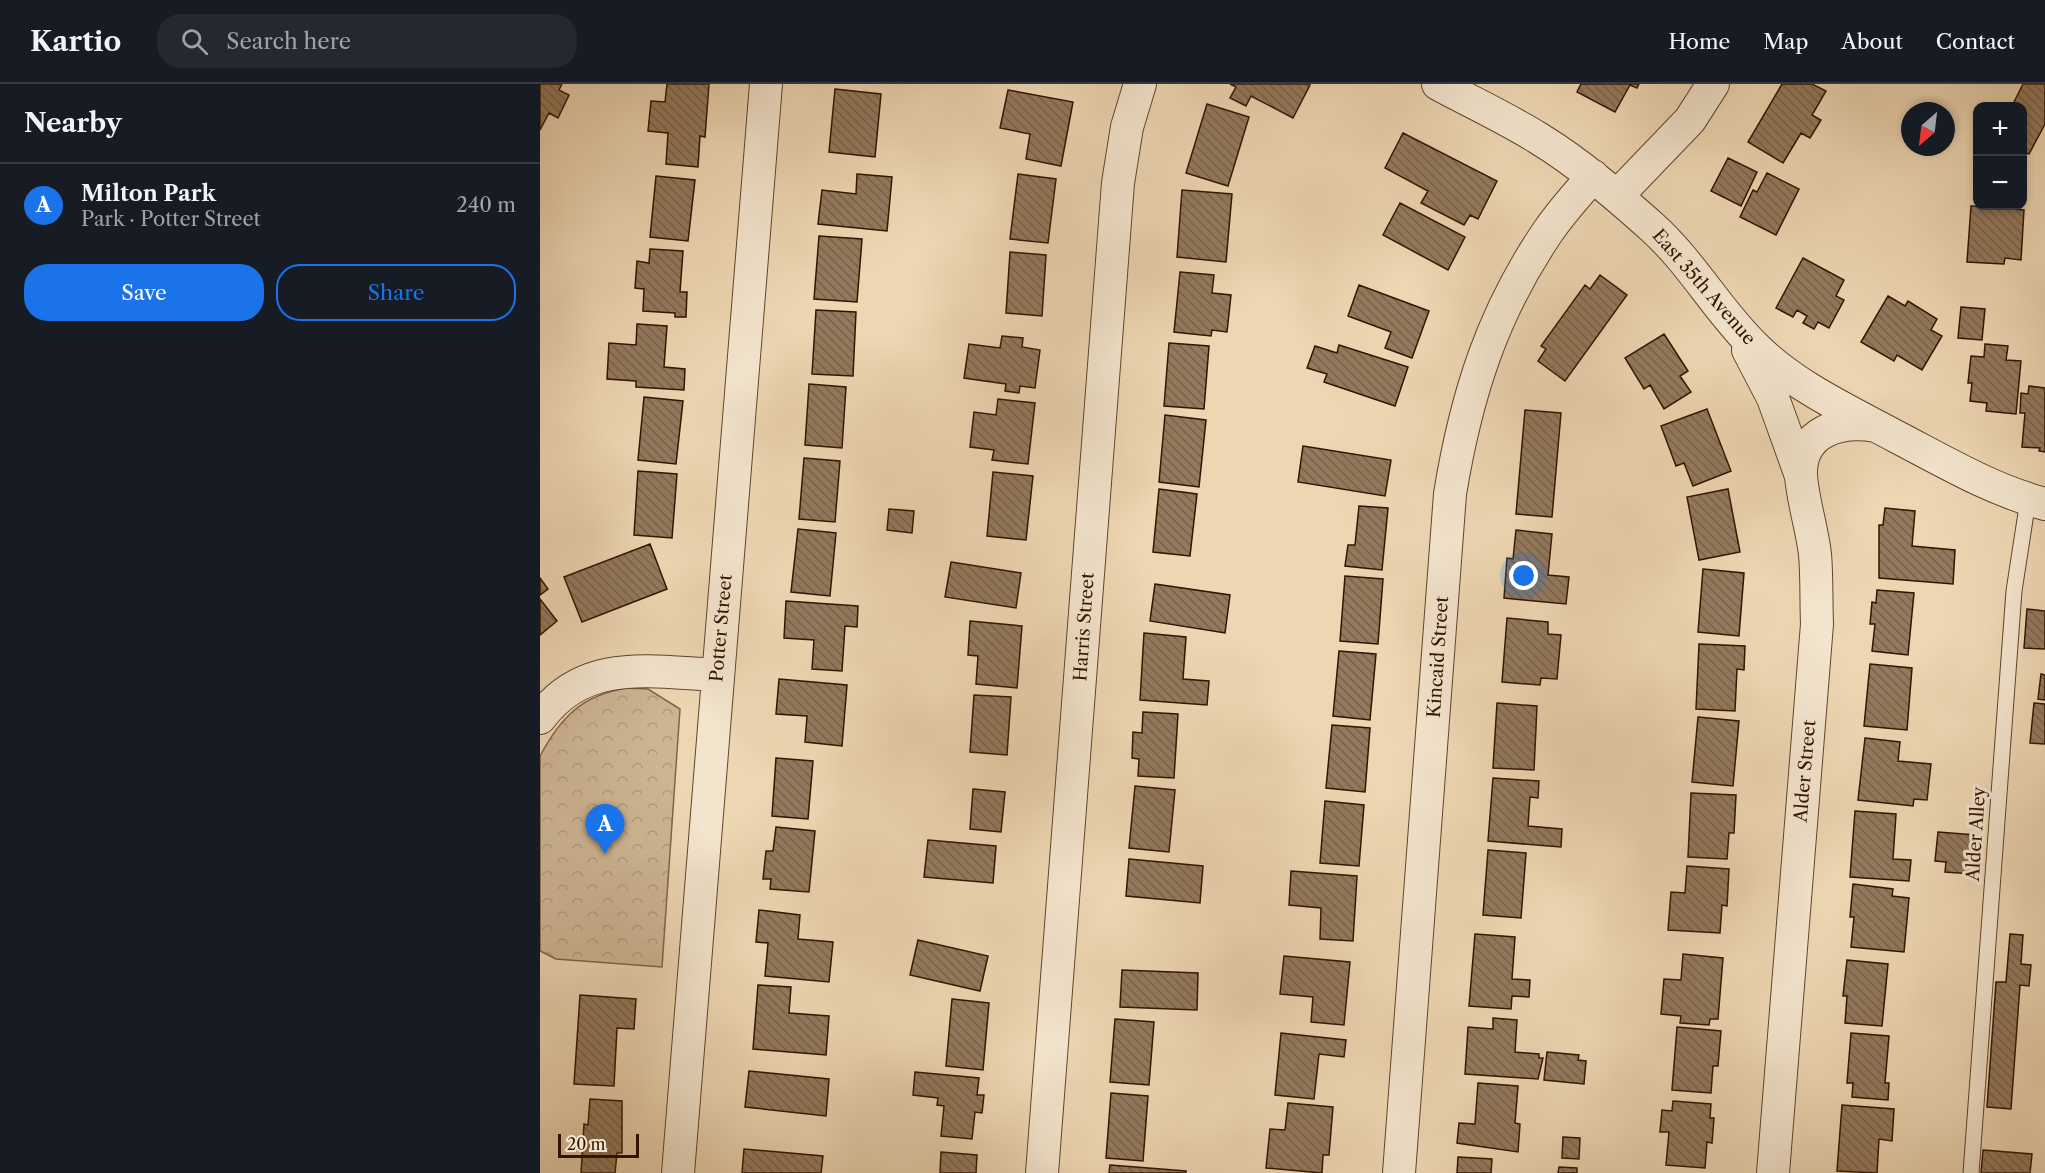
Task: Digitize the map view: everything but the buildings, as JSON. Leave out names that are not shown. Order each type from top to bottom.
[{"type":"street","name":"Potter Street","points":[[678,1173],[766,84]]},
{"type":"street","name":"Harris Street","points":[[1042,1173],[1118,183],[1127,127],[1140,84]]},
{"type":"street","name":"East 35th Avenue","points":[[1438,84],[1539,138],[1593,176],[1654,229],[1691,268],[1726,318],[1780,368],[1876,426],[1979,480],[2037,502]]},
{"type":"street","points":[[1617,196],[1690,120],[1713,84]]},
{"type":"street","name":"Kincaid Street","points":[[1399,1173],[1450,494],[1458,446],[1470,394],[1488,342],[1515,284],[1550,228],[1593,176]]},
{"type":"street","points":[[1726,318],[1761,370],[1801,476]]},
{"type":"street","name":"Alder Street","points":[[1773,1173],[1817,624],[1815,554],[1801,476],[1808,448],[1815,437],[1841,424],[1876,426]]},
{"type":"street","points":[[540,718],[552,703],[568,691],[603,674],[624,671],[717,675]]},
{"type":"lane","name":"Alder Alley","points":[[1971,1173],[2013,591],[2037,502]]},
{"type":"green space","points":[[627,688],[648,689],[680,709],[662,967],[556,959],[540,951],[540,756],[556,730],[574,710],[597,696]]},
{"type":"place","name":"Milton Park","points":[[605,854]]}]
